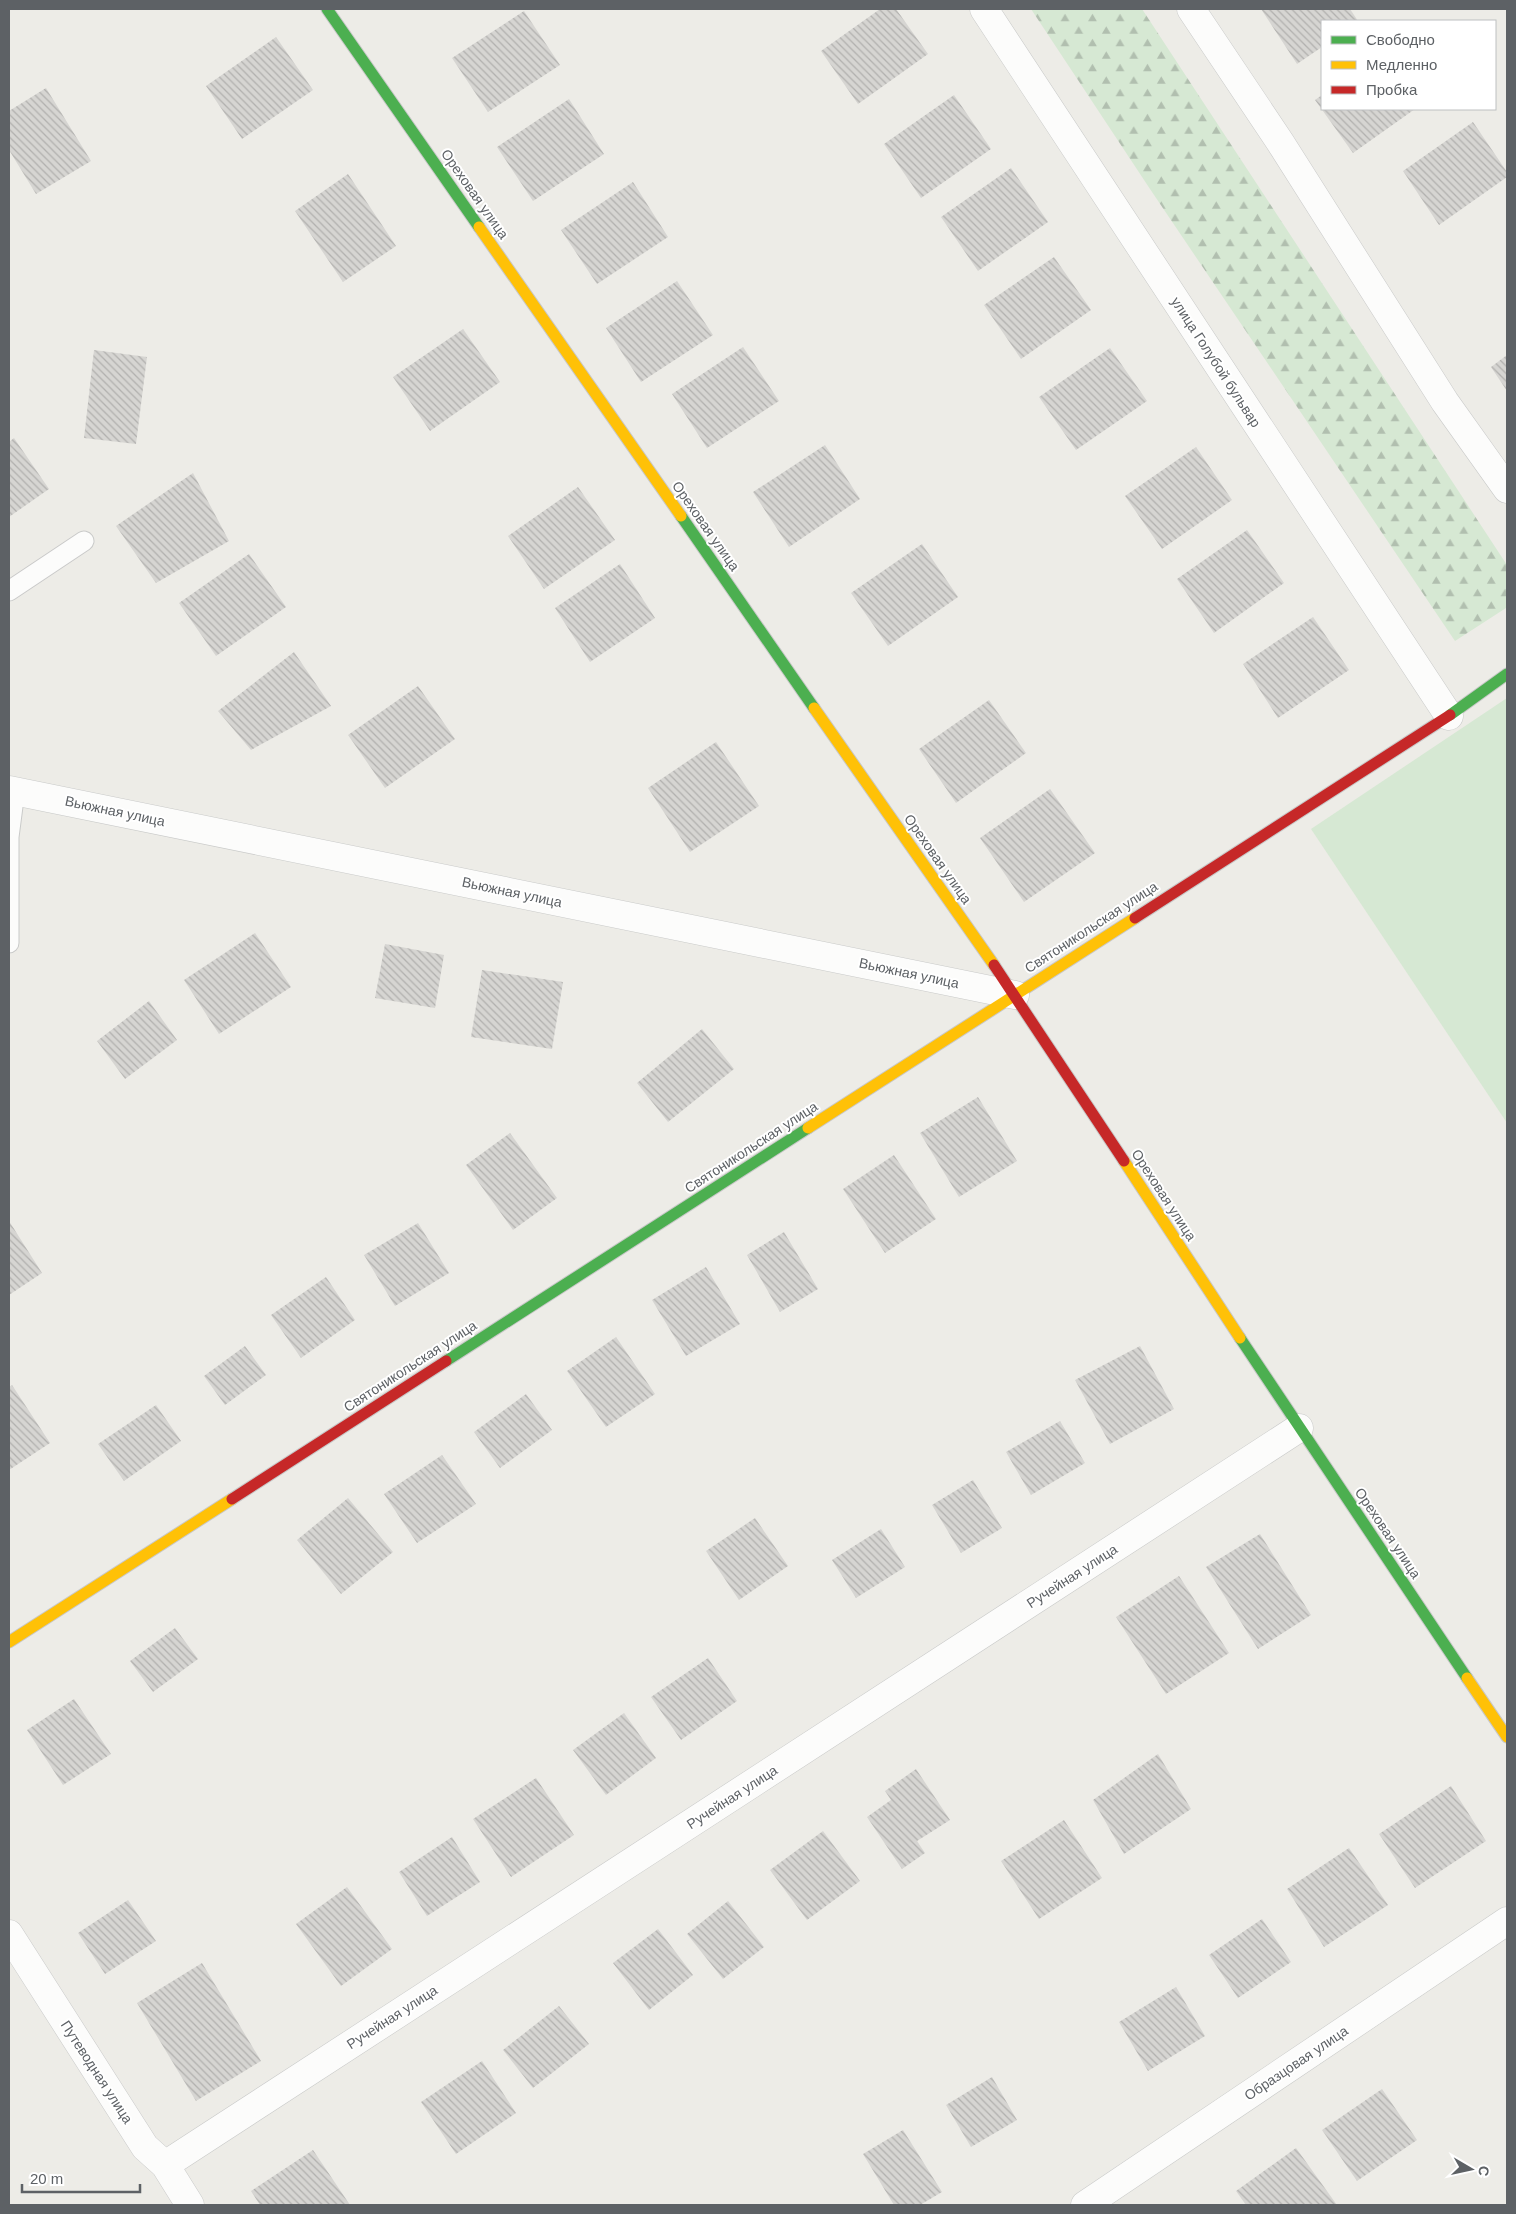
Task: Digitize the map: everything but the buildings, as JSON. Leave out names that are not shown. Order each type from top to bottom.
[{"type":"street","name":"Ореховая улица","points":[[327,9],[1015,995],[1299,1428],[1507,1737]]},
{"type":"street","name":"улица Голубой бульвар","points":[[984,9],[1449,716]]},
{"type":"street","points":[[1191,9],[1280,142],[1445,402],[1507,489]]},
{"type":"street","name":"Святоникольская улица","points":[[9,1642],[1449,716],[1507,674]]},
{"type":"street","name":"Вьюжная улица","points":[[12,790],[1015,995]]},
{"type":"street","name":"Ручейная улица","points":[[165,2165],[1299,1428]]},
{"type":"street","name":"Образцовая улица","points":[[1085,2205],[1507,1921]]},
{"type":"street","name":"Путеводная улица","points":[[9,1934],[145,2147],[165,2165],[190,2205]]},
{"type":"lane","points":[[9,592],[84,541]]},
{"type":"lane","points":[[9,943],[9,837],[12,790]]},
{"type":"green space","points":[[1031,9],[1142,9],[1507,565],[1506,608],[1455,641]]},
{"type":"green space","points":[[1507,698],[1507,1123],[1311,829]]},
{"type":"traffic: fast","points":[[327,9],[479,227]]},
{"type":"traffic: fast","points":[[681,516],[814,708]]},
{"type":"traffic: fast","points":[[1450,715],[1507,674]]},
{"type":"traffic: fast","points":[[446,1361],[808,1128]]},
{"type":"traffic: fast","points":[[1240,1338],[1467,1678]]},
{"type":"traffic: slow","points":[[479,227],[681,516]]},
{"type":"traffic: slow","points":[[814,708],[994,965]]},
{"type":"traffic: slow","points":[[808,1128],[1135,918]]},
{"type":"traffic: slow","points":[[1124,1161],[1240,1338]]},
{"type":"traffic: slow","points":[[9,1642],[232,1499]]},
{"type":"traffic: slow","points":[[1467,1678],[1507,1737]]},
{"type":"traffic: jam","points":[[1135,918],[1450,715]]},
{"type":"traffic: jam","points":[[994,965],[1124,1161]]},
{"type":"traffic: jam","points":[[232,1499],[446,1361]]}]
